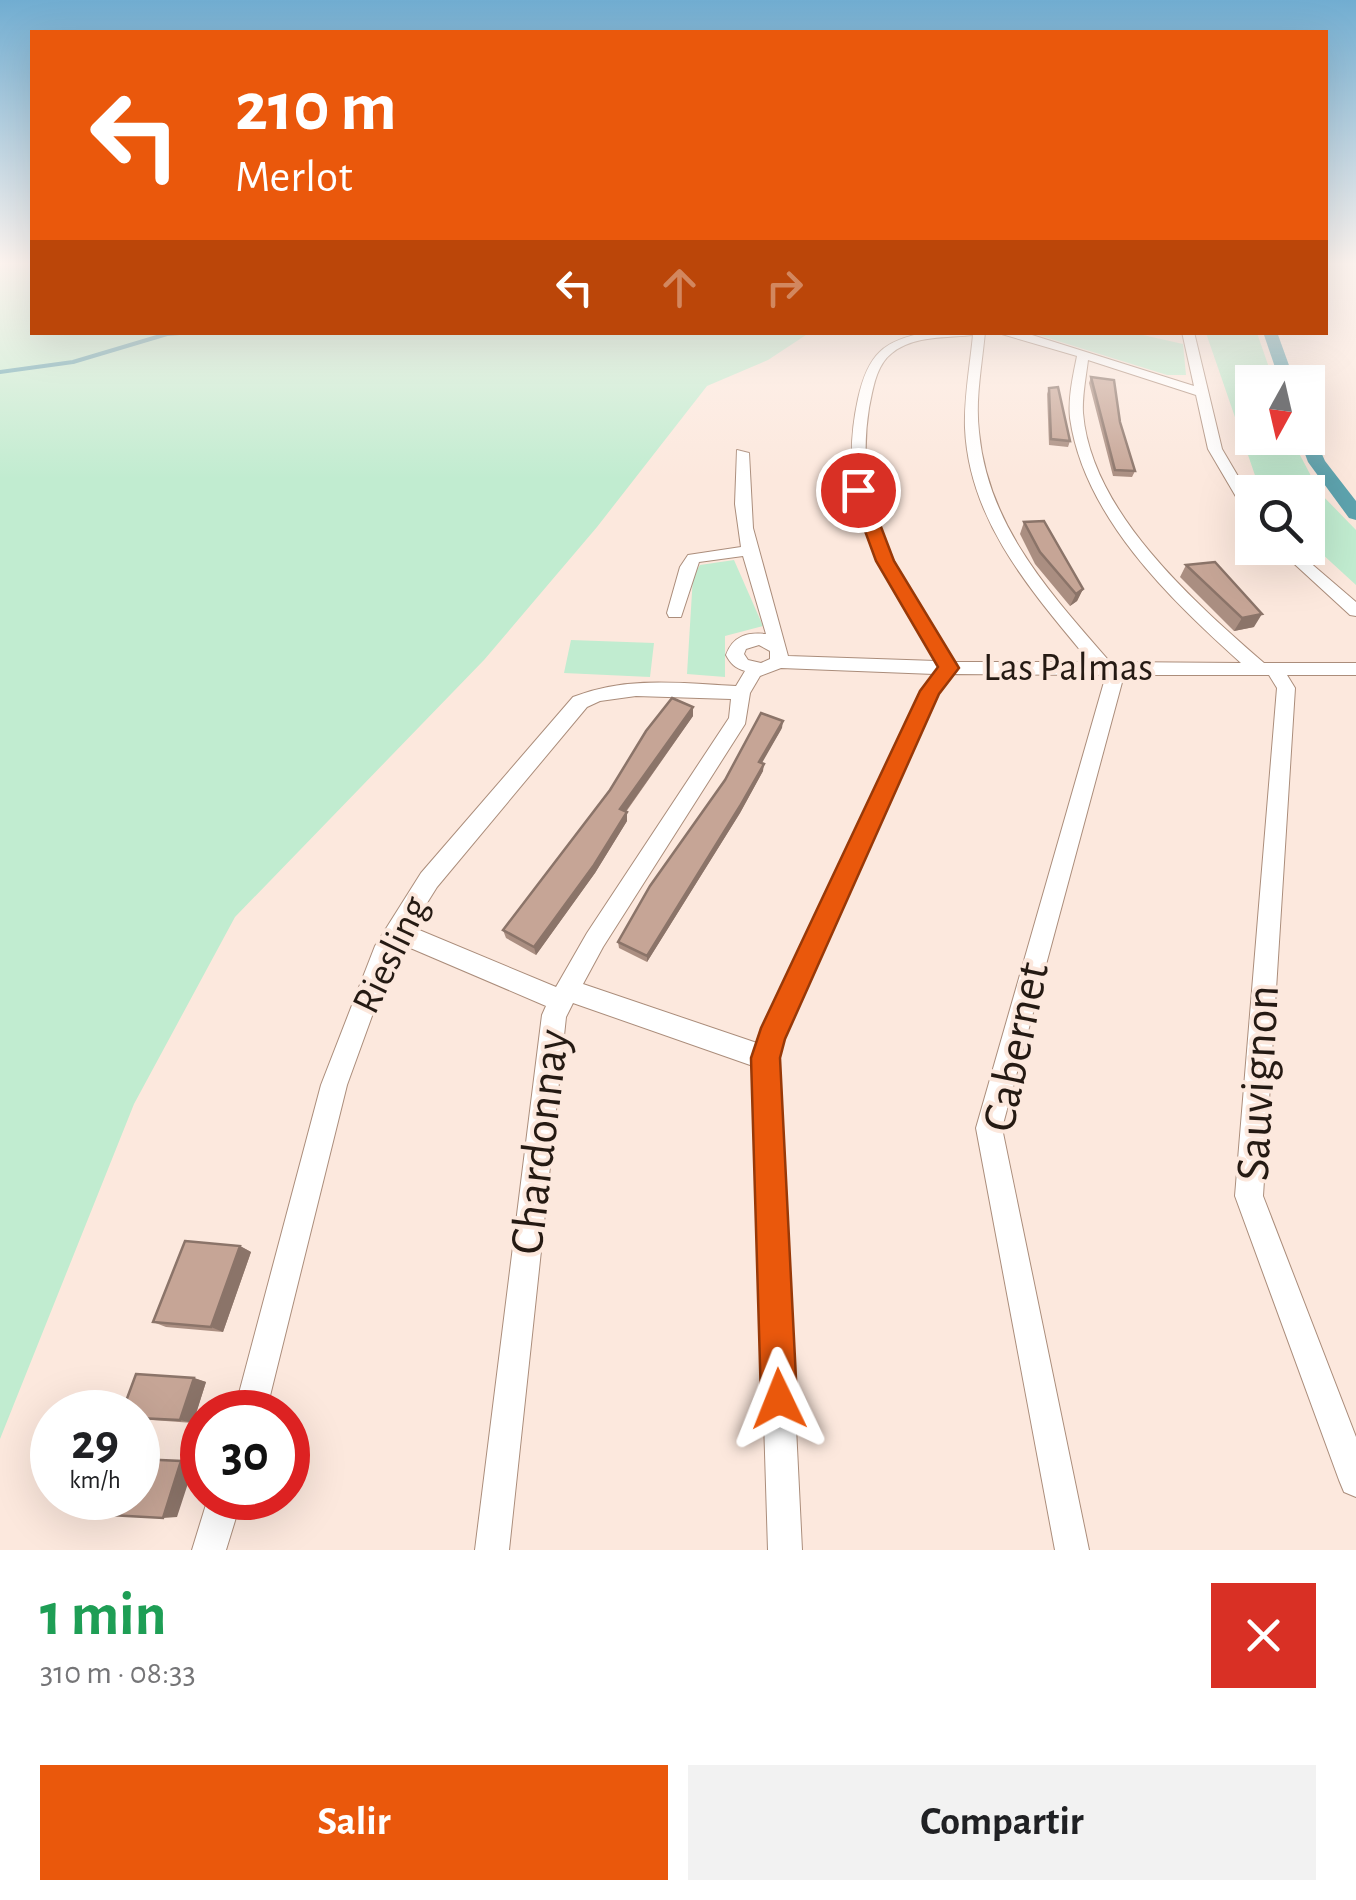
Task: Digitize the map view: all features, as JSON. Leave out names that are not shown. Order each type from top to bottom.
[{"type":"street","points":[[785,1550],[766,1058],[771,1038],[930,691],[949,668],[885,561],[858,490],[856,431],[873,366],[890,348],[943,335]]},
{"type":"street","points":[[980,335],[972,430],[985,494],[1023,572],[1110,667]]},
{"type":"street","points":[[1014,335],[1201,392]]},
{"type":"street","points":[[1189,335],[1215,450],[1235,484]]},
{"type":"street","points":[[1082,356],[1078,420],[1088,460],[1112,506],[1164,574],[1268,670]]},
{"type":"street","points":[[742,453],[740,498],[771,659]]},
{"type":"street","points":[[674,613],[694,558],[748,551]]},
{"type":"street","points":[[1303,565],[1356,611]]},
{"type":"street","name":"Las Palmas","points":[[771,659],[949,668],[1356,669]]},
{"type":"street","name":"Chardonnay","points":[[492,1550],[554,1014],[595,940],[738,720],[741,693],[771,659]]},
{"type":"street","name":"Cabernet","points":[[1072,1550],[989,1128],[1110,667]]},
{"type":"street","name":"Sauvignon","points":[[1268,670],[1286,688],[1248,1196],[1356,1480]]},
{"type":"street","name":"Riesling","points":[[256,1390],[334,1085],[368,989],[395,931],[455,847],[580,702],[598,694],[628,692],[741,693]]},
{"type":"street","points":[[395,931],[564,995],[766,1058]]},
{"type":"street","points":[[209,1550],[218,1520]]},
{"type":"green space","points":[[0,334],[806,335],[768,360],[707,386],[597,527],[484,660],[235,917],[134,1104],[0,1439]]},
{"type":"green space","points":[[1038,335],[1143,335],[1183,344],[1186,375],[1167,375]]},
{"type":"green space","points":[[1207,335],[1258,335],[1268,365],[1235,365],[1235,417]]},
{"type":"green space","points":[[1248,455],[1300,455],[1311,475],[1255,475]]},
{"type":"green space","points":[[1325,498],[1356,530],[1356,585],[1325,557]]},
{"type":"green space","points":[[734,560],[763,626],[725,636],[725,677],[687,674],[693,576],[700,565]]},
{"type":"green space","points":[[571,640],[654,643],[650,677],[564,673]]},
{"type":"building","points":[[1091,377],[1114,380],[1120,422],[1135,471],[1115,470]]},
{"type":"building","points":[[1058,387],[1070,441],[1051,439],[1049,388]]},
{"type":"building","points":[[1044,521],[1083,589],[1076,594],[1040,552],[1024,522]]},
{"type":"building","points":[[1215,562],[1262,614],[1242,618],[1186,565]]},
{"type":"building","points":[[672,698],[693,707],[620,809],[627,812],[594,865],[534,947],[503,930],[610,790],[646,731]]},
{"type":"building","points":[[761,713],[783,721],[759,762],[764,764],[647,956],[618,942],[650,886],[725,780]]},
{"type":"building","points":[[185,1241],[240,1246],[211,1327],[153,1322]]},
{"type":"building","points":[[136,1374],[194,1378],[190,1390],[180,1390],[180,1420],[160,1419],[160,1390],[130,1390]]},
{"type":"building","points":[[160,1460],[180,1461],[180,1464],[163,1518]]},
{"type":"waterway","points":[[0,372],[73,362],[164,335]]},
{"type":"waterway","points":[[1271,335],[1282,365]]},
{"type":"waterway","points":[[1314,455],[1356,514]]},
{"type":"route","points":[[779,1399],[766,1058],[771,1038],[930,691],[949,668],[885,561],[858,490]]}]
